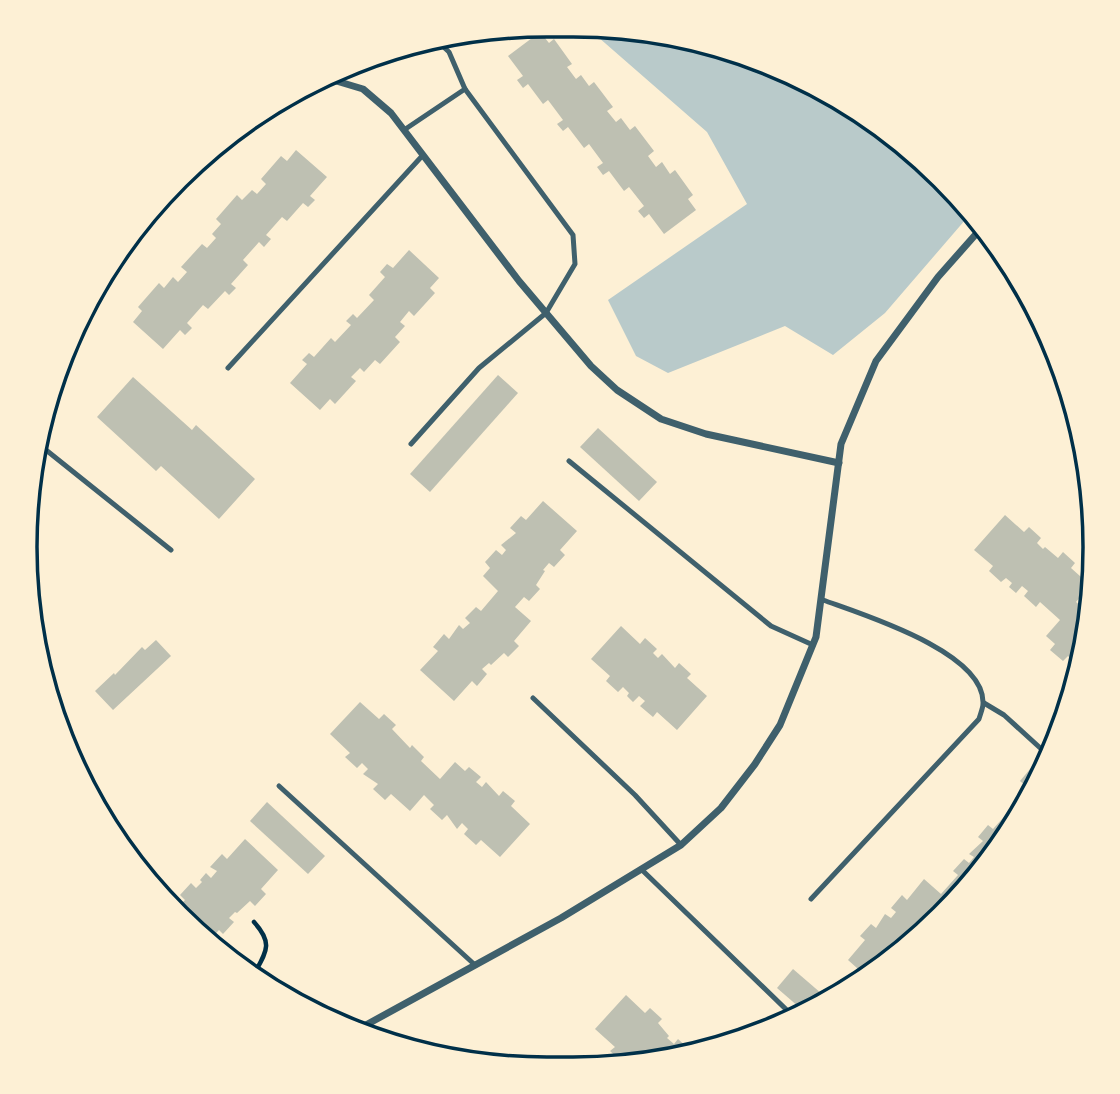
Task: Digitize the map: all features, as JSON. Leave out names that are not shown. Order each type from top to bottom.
[{"type":"street","points":[[339,82],[363,89],[391,113],[546,313],[591,366],[617,390],[661,419],[706,434],[839,463]]},
{"type":"street","points":[[368,1024],[561,918],[681,845],[721,808],[755,764],[780,725],[813,645],[823,600],[841,444],[876,361],[938,277],[976,234]]},
{"type":"lane","points":[[411,444],[479,368],[546,313],[575,264],[573,235],[464,89],[449,52],[444,48]]},
{"type":"lane","points":[[404,130],[464,89]]},
{"type":"lane","points":[[228,368],[423,155]]},
{"type":"lane","points":[[46,450],[171,551]]},
{"type":"lane","points":[[569,461],[771,626],[813,645]]},
{"type":"lane","points":[[811,899],[979,719],[984,703],[976,681],[954,660],[923,638],[823,600]]},
{"type":"lane","points":[[533,698],[635,795],[681,845]]},
{"type":"lane","points":[[984,703],[1004,715],[1041,749]]},
{"type":"lane","points":[[279,786],[475,965]]},
{"type":"lane","points":[[641,869],[787,1010]]},
{"type":"path","points":[[254,922],[264,933],[267,943],[266,953],[258,967]]},
{"type":"shaded area","points":[[599,38],[640,41],[705,54],[799,89],[884,142],[934,186],[965,220],[885,313],[833,355],[785,326],[668,373],[636,356],[608,300],[747,204],[707,132]]},
{"type":"building","points":[[533,37],[544,37],[549,43],[554,39],[572,64],[567,67],[576,79],[581,75],[589,86],[594,82],[613,107],[607,111],[616,122],[621,118],[630,130],[635,126],[654,151],[648,156],[656,167],[662,162],[670,174],[675,170],[693,195],[688,199],[696,210],[664,234],[649,214],[644,218],[638,211],[644,206],[629,187],[624,191],[609,171],[603,175],[597,167],[603,163],[589,144],[584,148],[568,127],[563,131],[557,124],[563,120],[548,100],[543,104],[528,84],[523,88],[517,80],[523,76],[508,56]]},
{"type":"building","points":[[296,150],[327,177],[310,196],[315,200],[308,207],[303,203],[287,221],[282,217],[266,235],[271,239],[264,247],[259,242],[243,260],[248,265],[231,284],[236,288],[229,295],[225,291],[208,309],[203,305],[187,323],[192,328],[185,335],[180,330],[163,349],[133,322],[142,311],[138,307],[159,283],[164,288],[173,277],[178,282],[187,272],[181,267],[202,244],[207,248],[216,238],[212,234],[221,224],[216,219],[237,195],[242,200],[252,190],[257,194],[266,184],[261,179],[281,156],[287,161]]},
{"type":"building","points":[[409,250],[439,278],[430,288],[435,293],[414,316],[409,311],[400,322],[405,326],[395,337],[400,342],[380,364],[375,360],[364,372],[360,368],[351,377],[356,381],[335,404],[330,399],[320,410],[290,383],[307,364],[302,360],[309,353],[314,357],[331,338],[335,342],[351,325],[346,321],[353,314],[357,318],[374,300],[369,295],[385,277],[380,272],[387,264],[393,268]]},
{"type":"building","points":[[498,375],[518,393],[430,492],[410,474]]},
{"type":"building","points":[[133,377],[192,430],[196,425],[255,479],[219,519],[161,466],[156,471],[97,417]]},
{"type":"building","points":[[598,428],[657,482],[639,501],[580,447]]},
{"type":"building","points":[[543,501],[577,531],[560,550],[565,555],[554,567],[549,563],[543,570],[545,571],[536,585],[540,589],[529,601],[524,597],[515,607],[531,621],[514,641],[519,646],[508,657],[504,653],[491,665],[489,663],[482,669],[487,674],[477,686],[472,681],[454,701],[420,670],[438,651],[433,647],[444,634],[449,639],[459,625],[463,629],[470,623],[465,618],[476,607],[481,611],[498,591],[483,576],[490,568],[485,562],[496,550],[502,555],[506,550],[501,545],[516,533],[510,528],[521,516],[526,520]]},
{"type":"building","points":[[1005,515],[1024,532],[1029,527],[1041,538],[1037,543],[1043,549],[1045,547],[1058,558],[1063,552],[1075,563],[1071,568],[1082,580],[1081,596],[1076,602],[1080,605],[1079,614],[1070,658],[1068,656],[1063,661],[1050,650],[1055,644],[1046,636],[1060,620],[1040,602],[1036,607],[1024,596],[1028,591],[1022,586],[1016,593],[1009,587],[1012,583],[1006,578],[1001,582],[989,571],[993,566],[974,550]]},
{"type":"building","points":[[621,626],[640,644],[645,638],[657,649],[653,653],[658,658],[662,654],[675,668],[679,663],[691,674],[687,678],[707,696],[677,730],[657,712],[653,717],[640,706],[645,701],[639,696],[633,702],[623,687],[618,692],[606,681],[610,676],[591,659]]},
{"type":"building","points":[[156,640],[171,656],[113,710],[95,691],[142,647],[145,650]]},
{"type":"building","points":[[360,702],[379,719],[384,714],[396,725],[392,729],[410,748],[412,745],[424,757],[421,761],[440,779],[455,762],[465,771],[469,767],[481,777],[476,782],[482,787],[486,782],[499,796],[503,791],[515,801],[511,806],[530,824],[500,857],[481,840],[476,845],[464,834],[468,829],[462,823],[457,829],[447,815],[442,820],[430,809],[434,805],[424,795],[410,811],[391,794],[385,800],[373,789],[378,784],[363,774],[368,769],[362,763],[357,768],[345,757],[350,753],[330,734]]},
{"type":"building","points":[[1035,763],[1024,785],[1020,781]]},
{"type":"building","points":[[267,802],[325,856],[308,874],[250,821]]},
{"type":"building","points":[[1009,811],[978,858],[934,908],[884,952],[858,969],[848,960],[865,940],[860,936],[871,924],[876,928],[885,914],[891,918],[896,912],[891,908],[902,895],[907,900],[924,879],[941,894],[958,875],[953,871],[964,859],[969,863],[974,857],[969,854],[983,841],[978,837],[988,825],[993,829]]},
{"type":"building","points":[[245,839],[278,870],[261,889],[266,894],[255,906],[250,901],[229,918],[234,922],[223,934],[219,930],[215,934],[182,903],[185,900],[180,895],[191,883],[196,888],[206,873],[211,878],[217,871],[210,867],[222,854],[227,859]]},
{"type":"building","points":[[793,969],[821,993],[797,1006],[777,988]]},
{"type":"building","points":[[626,995],[645,1013],[650,1008],[662,1019],[658,1023],[674,1044],[678,1039],[684,1045],[615,1055],[610,1051],[615,1047],[595,1029]]}]
